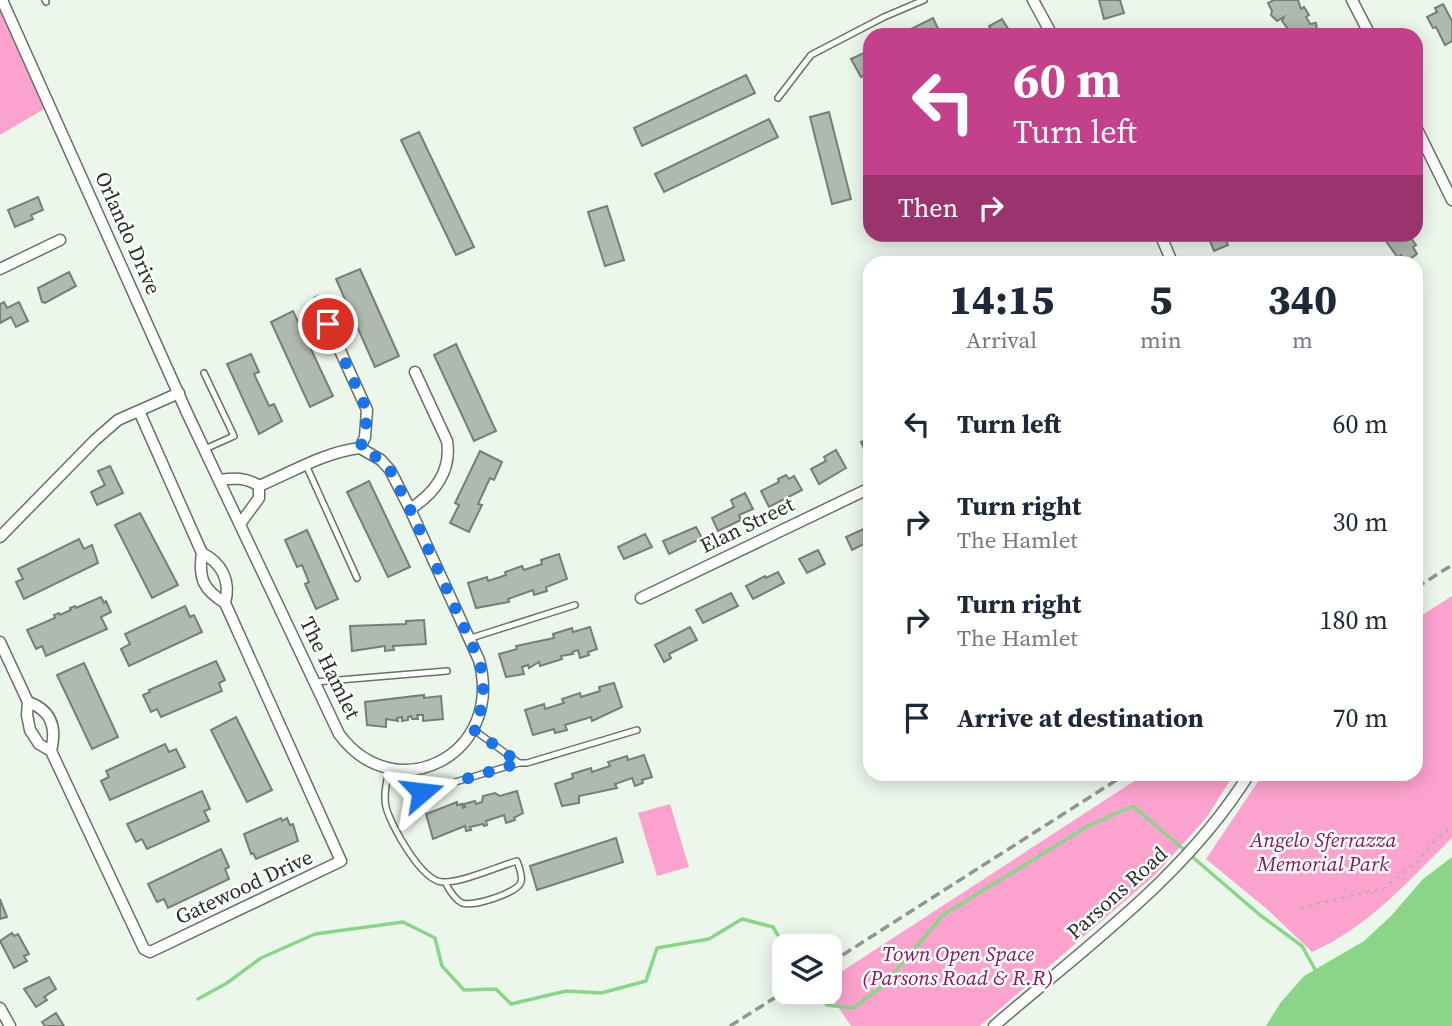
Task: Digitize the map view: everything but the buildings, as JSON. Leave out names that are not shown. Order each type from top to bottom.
[{"type":"street","name":"Orlando Drive","points":[[2,0],[219,481]]},
{"type":"street","points":[[1033,0],[1048,28]]},
{"type":"street","points":[[1352,0],[1366,28]]},
{"type":"street","points":[[1423,141],[1452,200]]},
{"type":"street","points":[[0,268],[60,240]]},
{"type":"street","points":[[318,302],[367,410],[365,436],[360,448]]},
{"type":"street","points":[[410,509],[433,493],[447,463],[448,451],[447,441],[415,372]]},
{"type":"street","points":[[0,537],[118,420],[178,393]]},
{"type":"street","name":"Gatewood Drive","points":[[0,642],[28,702],[30,730],[39,744],[51,751],[138,939],[150,953],[341,862],[225,603],[210,594],[204,583],[200,567],[202,553],[139,411]]},
{"type":"street","points":[[259,486],[346,449],[360,448],[381,460],[390,470],[410,509],[479,660],[484,688],[481,712],[474,730],[464,743],[445,758],[412,769],[389,769]]},
{"type":"street","points":[[219,481],[234,478],[251,480],[259,486]]},
{"type":"street","name":"The Hamlet","points":[[219,481],[339,734],[367,760],[389,769]]},
{"type":"street","points":[[240,524],[259,498],[259,486]]},
{"type":"street","name":"Elan Street","points":[[641,598],[863,491]]},
{"type":"street","name":"Gatewood Drive","points":[[202,553],[216,560],[224,575],[229,589],[225,603]]},
{"type":"street","name":"Gatewood Drive","points":[[28,702],[41,706],[51,720],[55,737],[51,751]]},
{"type":"street","name":"Parsons Road","points":[[994,1026],[1182,861],[1220,817],[1244,781]]},
{"type":"street","points":[[0,1008],[10,1026]]},
{"type":"lane","points":[[778,98],[811,55],[884,17],[924,0]]},
{"type":"lane","points":[[204,373],[234,436],[205,449]]},
{"type":"lane","points":[[306,465],[357,578]]},
{"type":"lane","points":[[468,639],[575,605]]},
{"type":"lane","points":[[315,682],[447,671]]},
{"type":"lane","points":[[474,730],[519,763]]},
{"type":"lane","points":[[422,792],[636,730]]},
{"type":"lane","points":[[389,769],[385,793],[386,808],[402,840],[426,876],[445,882],[517,861],[522,879],[520,886],[511,892],[472,905],[460,902],[451,894],[445,882]]},
{"type":"path","points":[[1300,908],[1384,888],[1418,861],[1437,839],[1452,827]]},
{"type":"green space","points":[[0,9],[44,109],[0,135]]},
{"type":"green space","name":"Angelo Sferrazza Memorial Park","points":[[1452,596],[1452,838],[1370,916],[1333,942],[1312,952],[1268,910],[1206,859],[1258,781],[1423,781],[1423,615]]},
{"type":"green space","name":"Town Open Space (Parsons Road & R.R)","points":[[1134,781],[1230,781],[1207,817],[1156,874],[980,1026],[851,1026],[836,1004],[842,1004],[842,971]]},
{"type":"green space","points":[[670,804],[689,867],[657,876],[638,813]]},
{"type":"shaded area","points":[[1452,857],[1452,1026],[1266,1026],[1281,1002],[1304,976],[1364,941],[1391,916],[1423,879]]},
{"type":"waterway","points":[[826,1004],[853,1008],[883,986],[943,915],[1088,826],[1133,806],[1260,915],[1302,946],[1317,973]]},
{"type":"waterway","points":[[198,999],[227,983],[261,958],[315,934],[403,922],[435,938],[442,966],[464,990],[496,989],[511,1004],[566,991],[601,993],[646,981],[657,948],[709,939],[742,919],[773,927],[777,934]]},
{"type":"railway","points":[[1423,584],[1452,565]]},
{"type":"railway","points":[[842,955],[1115,781]]},
{"type":"railway","points":[[730,1026],[772,1000]]},
{"type":"route","points":[[328,324],[367,410],[365,436],[360,448],[381,460],[390,470],[479,660],[484,699],[474,730],[519,763],[422,792]]}]
